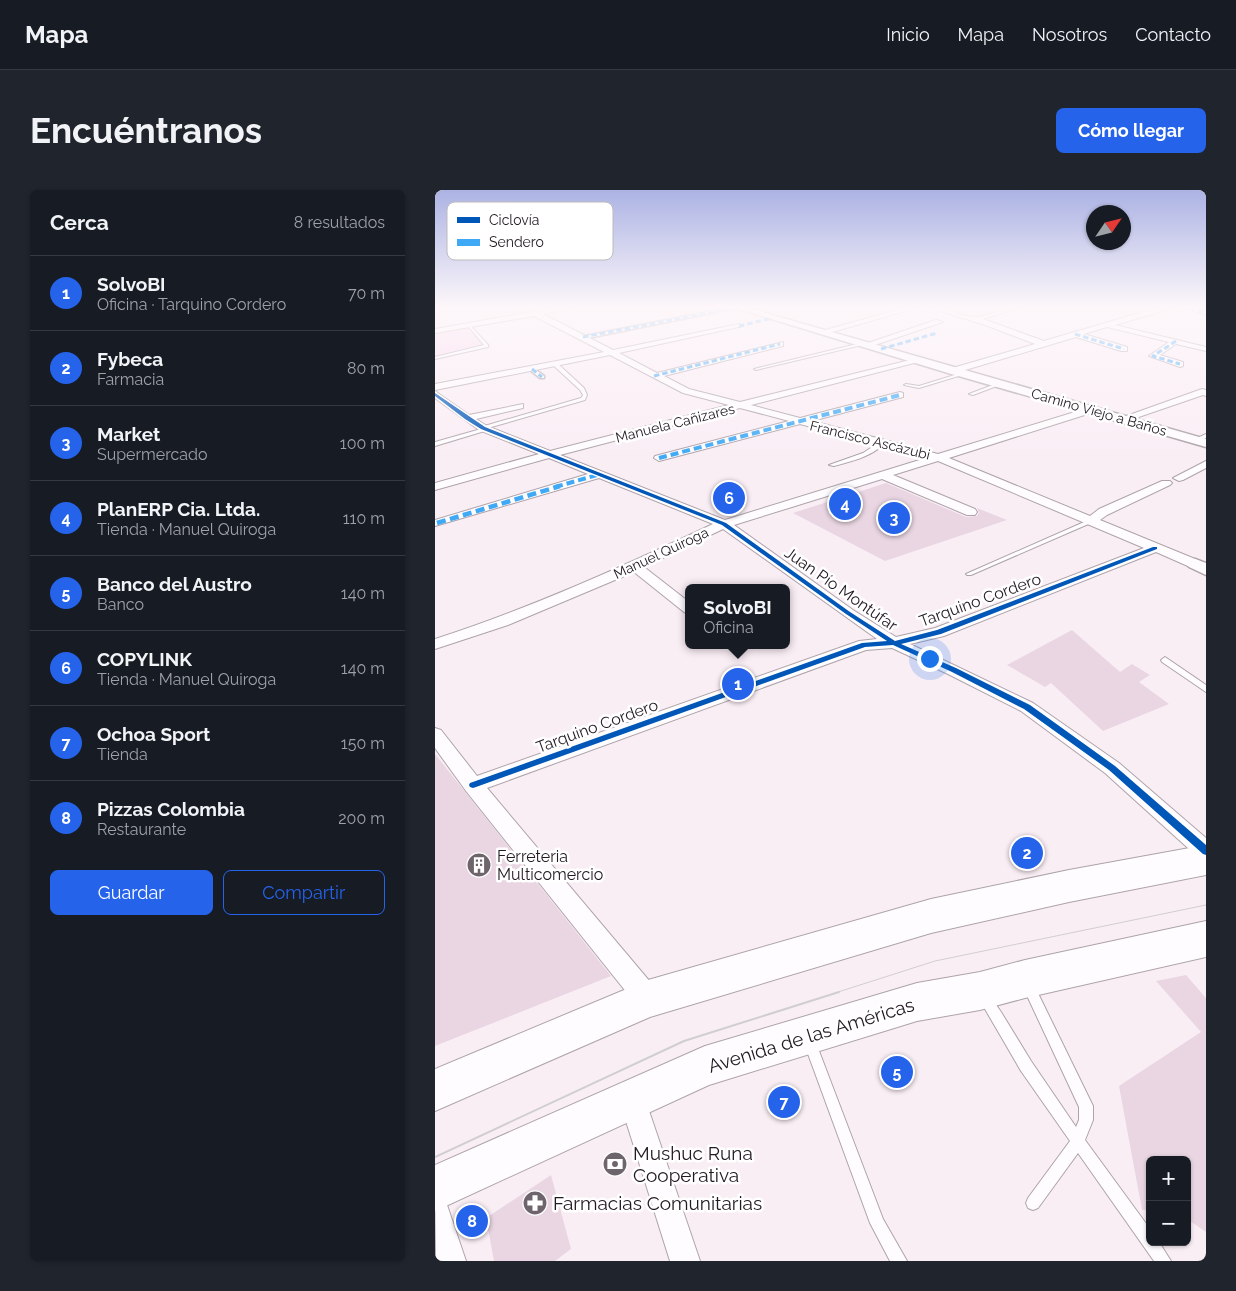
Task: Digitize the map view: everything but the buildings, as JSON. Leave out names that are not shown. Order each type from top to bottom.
[{"type":"main road","points":[[435,1090],[648,999],[931,916],[1069,886],[1206,860]]},
{"type":"main road","name":"Avenida de las Américas","points":[[435,1188],[705,1066],[917,1002],[980,991],[1025,978],[1206,939]]},
{"type":"street","points":[[435,387],[592,356]]},
{"type":"street","name":"Francisco Ascázubi","points":[[617,356],[686,391],[940,458],[1155,548],[1202,564]]},
{"type":"street","points":[[654,376],[733,356]]},
{"type":"street","name":"Camino Viejo a Baños","points":[[903,356],[1123,419],[1203,439]]},
{"type":"street","points":[[951,370],[1001,356]]},
{"type":"street","points":[[1153,356],[1180,364]]},
{"type":"street","name":"Manuela Cañizares","points":[[435,487],[547,455],[915,360]]},
{"type":"street","points":[[532,369],[542,377]]},
{"type":"street","points":[[1123,419],[1203,392],[1206,393]]},
{"type":"street","name":"Juan Pío Montúfar","points":[[435,394],[467,418],[485,428],[547,455],[724,524],[848,613],[894,643],[954,670],[1027,707],[1111,768],[1206,851]]},
{"type":"street","points":[[659,458],[900,395]]},
{"type":"street","points":[[467,418],[520,406]]},
{"type":"street","name":"Manuel Quiroga","points":[[435,644],[503,622],[635,566],[724,524],[1091,410]]},
{"type":"street","points":[[1179,478],[1206,464]]},
{"type":"street","points":[[437,523],[597,474]]},
{"type":"street","points":[[883,475],[971,512]]},
{"type":"street","points":[[1091,521],[1103,512],[1167,483]]},
{"type":"street","name":"Tarquino Cordero","points":[[473,785],[864,645],[894,643],[939,632],[1155,548]]},
{"type":"street","points":[[635,566],[685,606]]},
{"type":"street","points":[[435,735],[473,785],[648,999]]},
{"type":"street","points":[[632,1099],[685,1261]]},
{"type":"street","points":[[435,1209],[451,1261]]},
{"type":"lane","points":[[756,369],[812,356]]},
{"type":"lane","points":[[435,444],[583,400],[585,395],[582,389],[555,364]]},
{"type":"lane","points":[[906,385],[919,387],[963,374]]},
{"type":"lane","points":[[971,394],[1000,384]]},
{"type":"lane","points":[[832,465],[864,456],[873,452],[882,443]]},
{"type":"lane","points":[[969,574],[1091,521]]},
{"type":"lane","points":[[1165,660],[1206,690]]},
{"type":"lane","points":[[1025,978],[1043,1020],[1086,1106],[1086,1120],[1078,1142],[1033,1203]]},
{"type":"lane","points":[[980,991],[1026,1066],[1146,1236]]},
{"type":"lane","points":[[808,1035],[877,1223],[899,1261]]},
{"type":"lane","points":[[1153,1246],[1163,1261]]},
{"type":"tram line","points":[[835,993],[935,961],[1206,905]]},
{"type":"tram line","points":[[435,1157],[684,1041],[839,992]]},
{"type":"marked path","points":[[654,376],[733,356]]},
{"type":"marked path","points":[[1153,356],[1180,364]]},
{"type":"marked path","points":[[532,369],[542,377]]},
{"type":"marked path","points":[[659,458],[900,395]]},
{"type":"marked path","points":[[437,523],[597,475]]},
{"type":"cycle path","points":[[435,394],[483,428],[724,524],[848,613],[894,643],[954,670],[1027,707],[1112,768],[1206,851]]},
{"type":"cycle path","points":[[473,785],[864,645],[894,643],[939,632],[1155,548]]},
{"type":"place","name":"COPYLINK","points":[[729,498]]},
{"type":"place","name":"PlanERP Cia. Ltda.","points":[[845,504]]},
{"type":"place","name":"Market","points":[[894,518]]},
{"type":"place","name":"SolvoBI","points":[[738,684]]},
{"type":"place","name":"Fybeca","points":[[1027,853]]},
{"type":"place","name":"Ferreteria Multicomercio","points":[[479,865]]},
{"type":"place","name":"Banco del Austro","points":[[897,1072]]},
{"type":"place","name":"Ochoa Sport","points":[[784,1102]]},
{"type":"place","name":"Mushuc Runa Cooperativa","points":[[615,1164]]},
{"type":"place","name":"Farmacias Comunitarias","points":[[535,1203]]},
{"type":"place","name":"Pizzas Colombia","points":[[472,1221]]}]
